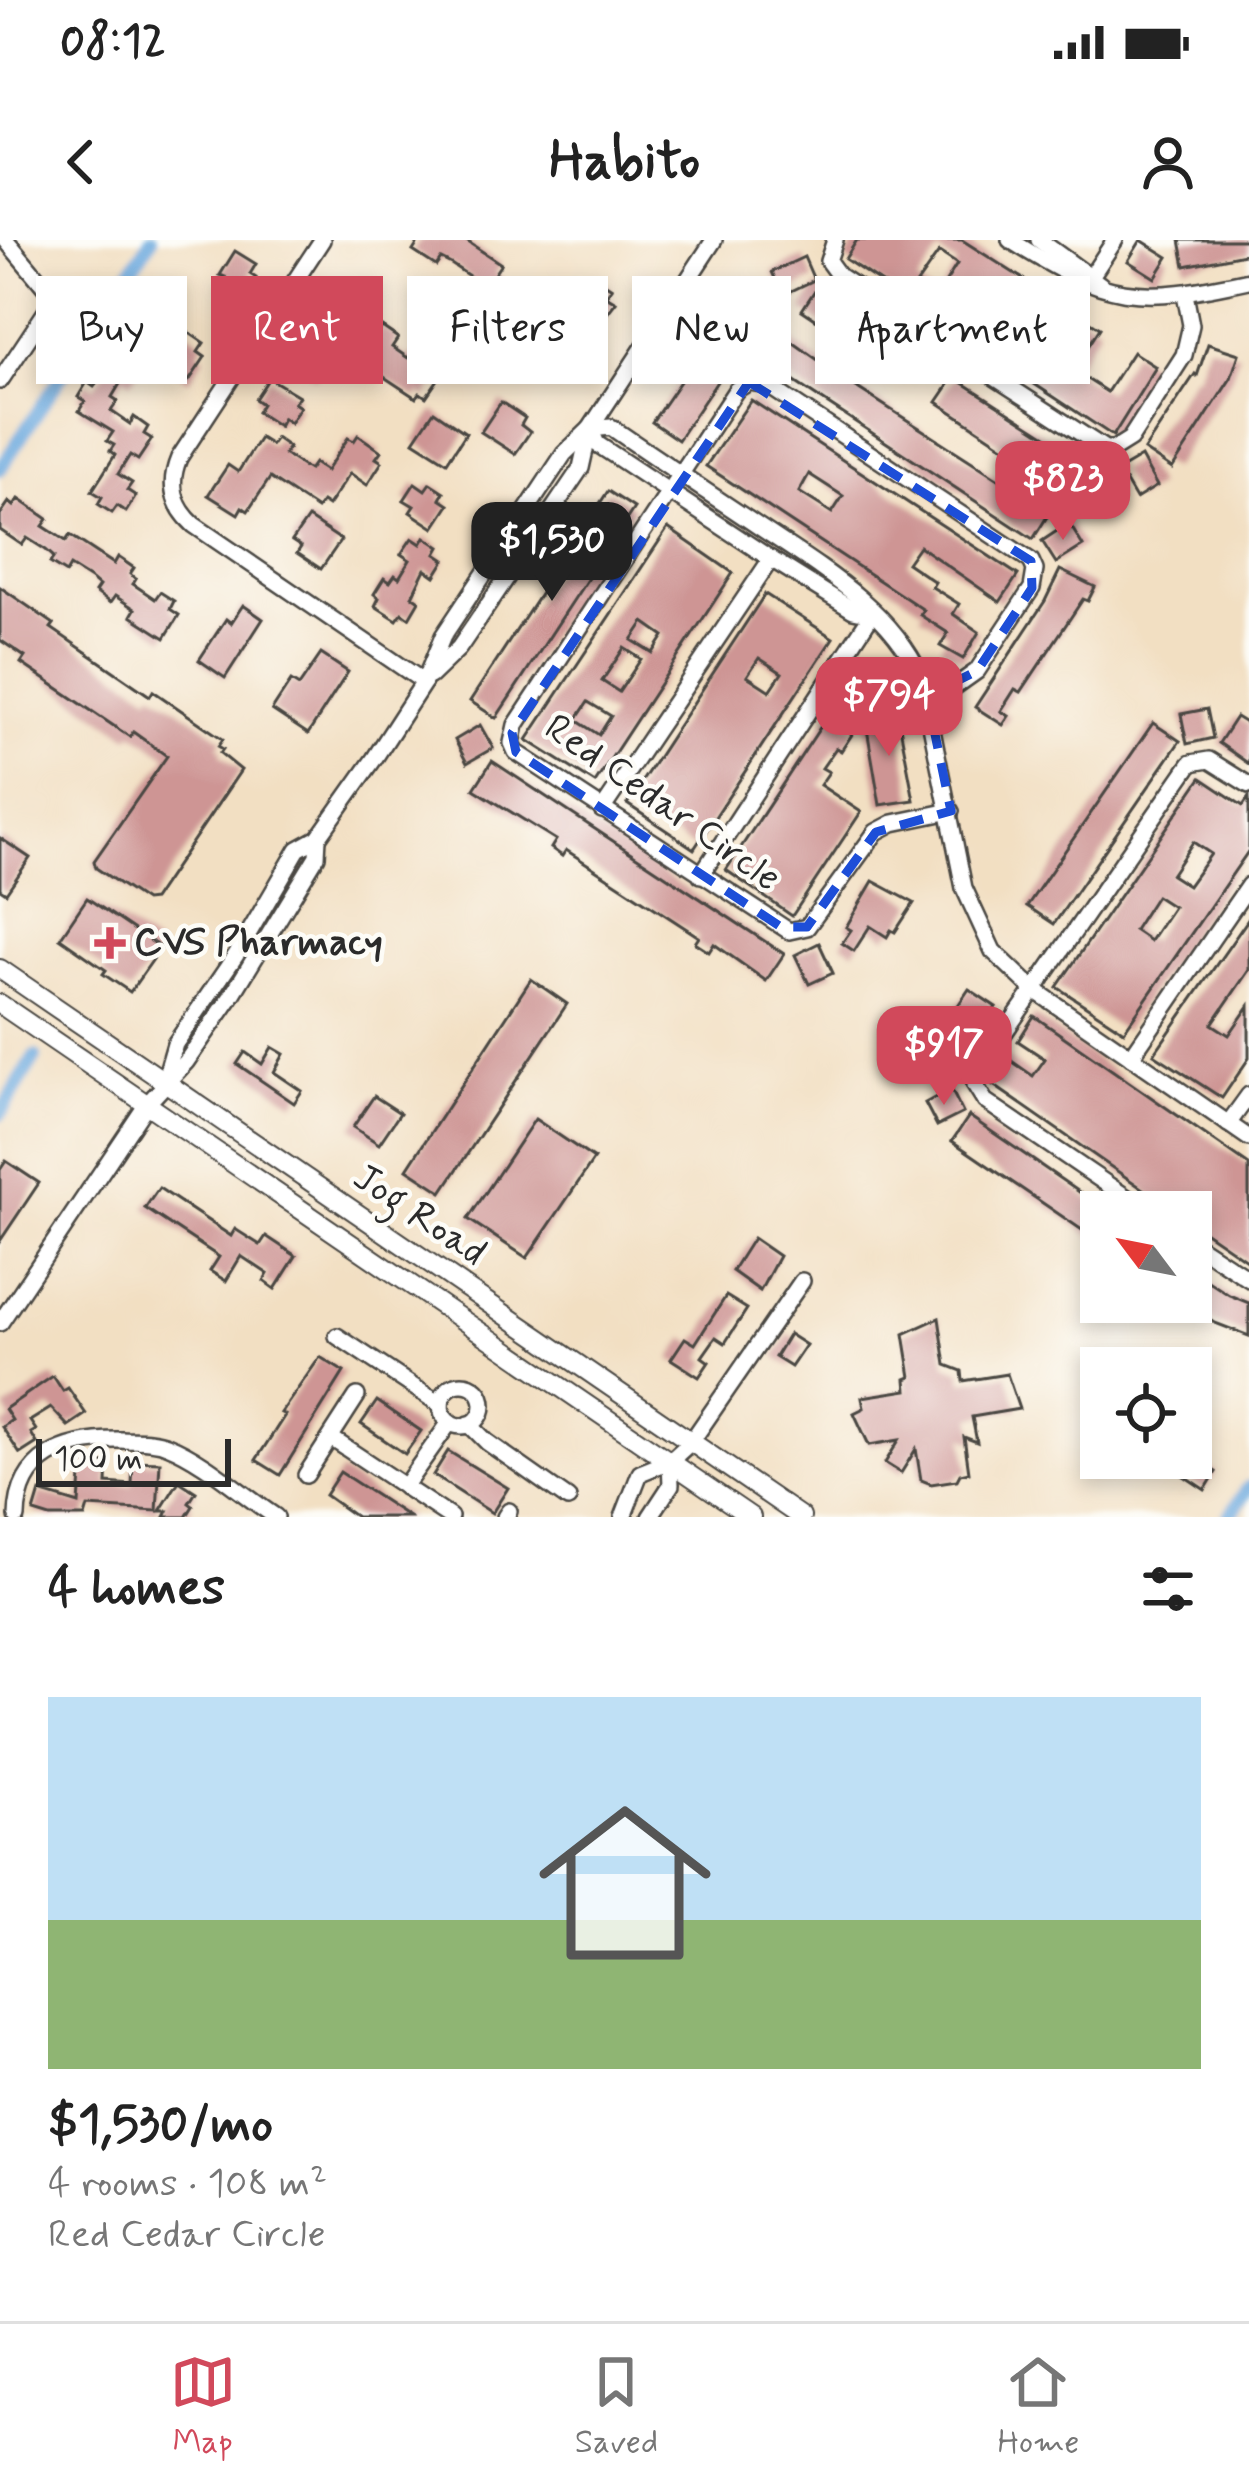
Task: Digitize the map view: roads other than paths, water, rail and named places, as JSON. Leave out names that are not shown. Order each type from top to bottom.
[{"type":"main road","name":"Jog Road","points":[[0,969],[801,1517]]},
{"type":"main road","name":"Jog Road","points":[[0,1004],[751,1517]]},
{"type":"street","points":[[322,240],[179,458],[173,475],[174,494],[181,511],[194,524],[424,682]]},
{"type":"street","points":[[0,1323],[147,1105],[186,1062],[252,963],[317,856],[318,838],[424,682],[459,648],[581,468],[590,429],[714,240]]},
{"type":"street","points":[[835,240],[829,261],[839,276],[1105,449],[1130,439],[1184,355],[1190,325],[1185,294]]},
{"type":"street","points":[[1010,240],[1082,281],[1098,281]]},
{"type":"street","points":[[1039,240],[1098,281],[1142,297],[1185,294],[1249,280]]},
{"type":"street","points":[[1098,281],[1114,240]]},
{"type":"street","points":[[0,381],[51,304],[50,292],[16,244]]},
{"type":"street","name":"Red Cedar Circle","points":[[927,694],[953,688],[977,670],[1032,588],[1035,570],[1031,561],[758,382],[749,382],[736,390],[680,473],[512,734],[516,752],[781,927],[799,930],[807,926],[876,832],[893,823],[951,811]]},
{"type":"street","points":[[590,429],[610,427],[680,473],[850,588],[889,627],[913,658],[927,694],[964,888],[977,922],[1007,968],[1249,1138]]},
{"type":"street","points":[[590,429],[597,444],[771,559],[853,610],[872,614]]},
{"type":"street","points":[[602,810],[771,559]]},
{"type":"street","points":[[701,875],[872,614]]},
{"type":"street","points":[[1118,1191],[978,1094],[975,1076],[1190,764],[1209,760],[1249,785]]},
{"type":"street","points":[[1131,1057],[1249,885]]},
{"type":"street","points":[[1228,1124],[1249,1094]]},
{"type":"street","points":[[1212,1255],[1249,1280]]},
{"type":"street","points":[[623,1517],[640,1473],[670,1461],[691,1442],[802,1281]]},
{"type":"street","points":[[337,1336],[441,1405],[450,1422]]},
{"type":"street","points":[[441,1405],[452,1387],[471,1387],[481,1396],[482,1409],[470,1424]]},
{"type":"street","points":[[306,1475],[357,1396]]},
{"type":"street","points":[[450,1422],[470,1424],[487,1442],[568,1498]]},
{"type":"street","points":[[404,1487],[450,1422]]},
{"type":"street","points":[[331,1438],[450,1517]]},
{"type":"street","points":[[17,1517],[19,1489],[29,1472],[87,1440],[165,1444],[275,1517]]},
{"type":"street","points":[[650,1517],[671,1486],[670,1461]]},
{"type":"waterway","points":[[0,469],[151,240]]},
{"type":"waterway","points":[[0,1114],[35,1057]]},
{"type":"waterway","points":[[1229,1517],[1249,1487]]},
{"type":"place","name":"CVS Pharmacy","points":[[110,943]]}]
